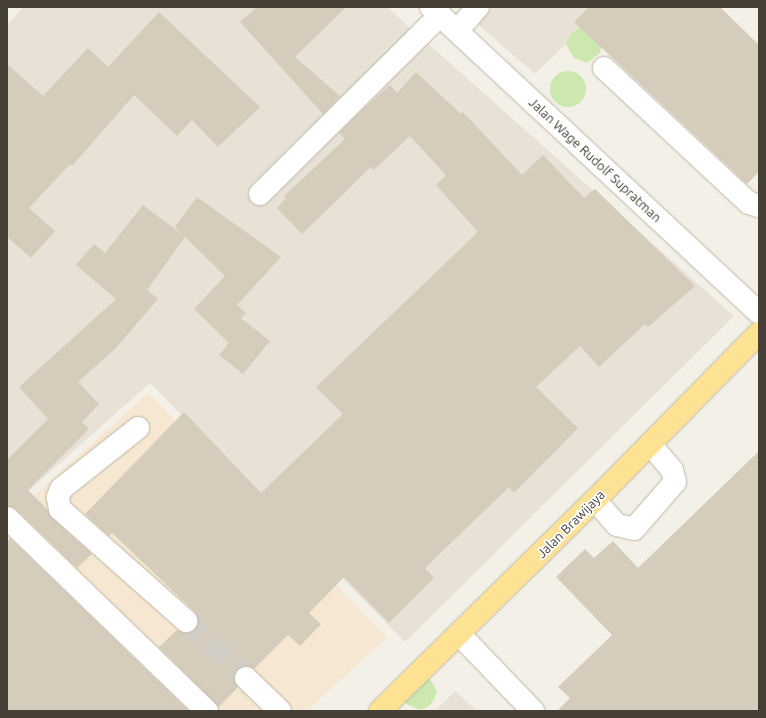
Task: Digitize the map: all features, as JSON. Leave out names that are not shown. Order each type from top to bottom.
[{"type":"main road","name":"Jalan Brawijaya","points":[[380,711],[595,500],[759,334]]},
{"type":"street","points":[[457,31],[478,7]]},
{"type":"street","points":[[260,194],[435,11]]},
{"type":"street","name":"Jalan Wage Rudolf Supratman","points":[[435,11],[759,313]]},
{"type":"street","points":[[604,68],[749,203],[759,206]]},
{"type":"street","points":[[138,428],[61,490],[58,497],[60,509],[186,621]]},
{"type":"street","points":[[595,500],[618,526],[634,529],[676,482],[672,470],[650,444]]},
{"type":"street","points":[[7,518],[207,711]]},
{"type":"street","points":[[459,634],[533,711]]},
{"type":"street","points":[[246,678],[280,711]]},
{"type":"shaded area","points":[[23,7],[387,7],[734,316],[405,642],[150,383],[7,510],[7,25]]},
{"type":"shaded area","points":[[458,7],[604,7],[535,74]]},
{"type":"shaded area","points":[[148,393],[387,637],[307,711],[203,711],[7,520]]},
{"type":"shaded area","points":[[455,691],[477,711],[435,711]]},
{"type":"green space","points":[[581,27],[602,44],[600,53],[587,63],[574,58],[566,44],[572,32]]},
{"type":"green space","points":[[568,71],[578,74],[583,79],[586,89],[583,99],[578,104],[568,107],[558,104],[553,99],[550,89],[553,79],[558,74]]},
{"type":"green space","points":[[428,676],[437,691],[434,700],[428,707],[421,710],[408,705],[402,699]]},
{"type":"building","points":[[257,7],[346,7],[295,57],[340,96],[323,114],[240,22]]},
{"type":"building","points":[[589,7],[720,7],[759,45],[759,172],[747,184],[574,22]]},
{"type":"building","points":[[159,12],[260,107],[218,147],[192,120],[177,136],[134,95],[72,166],[70,164],[29,208],[55,231],[31,258],[7,237],[7,64],[43,96],[88,48],[108,67]]},
{"type":"building","points":[[416,72],[461,114],[463,112],[522,175],[543,155],[584,198],[595,189],[695,286],[648,327],[645,324],[599,367],[580,346],[536,387],[578,428],[514,493],[509,487],[425,568],[434,578],[389,623],[344,577],[309,613],[321,624],[300,646],[288,635],[254,669],[243,666],[237,669],[234,675],[238,687],[219,707],[159,647],[177,630],[184,633],[195,630],[198,623],[195,612],[112,533],[109,536],[85,514],[184,412],[261,493],[343,414],[316,387],[478,232],[436,185],[446,175],[410,136],[374,170],[371,167],[302,234],[277,208],[286,198],[284,196],[345,139],[339,133],[359,113],[390,85],[397,93]]},
{"type":"building","points":[[197,197],[281,257],[237,305],[246,313],[241,318],[270,341],[243,374],[219,355],[229,343],[194,309],[225,276],[185,237],[147,290],[158,299],[115,349],[78,382],[99,404],[82,422],[89,429],[28,490],[47,509],[52,518],[92,554],[77,568],[16,509],[7,506],[7,460],[48,419],[19,387],[116,299],[76,265],[94,244],[105,253],[143,205],[184,236],[175,227]]},
{"type":"building","points":[[759,451],[759,711],[557,711],[570,698],[558,687],[612,635],[556,577],[585,549],[594,558],[613,541],[638,568]]},
{"type":"building","points":[[10,538],[189,711],[7,711],[7,542]]},
{"type":"tunnel","points":[[186,621],[246,678]]}]
